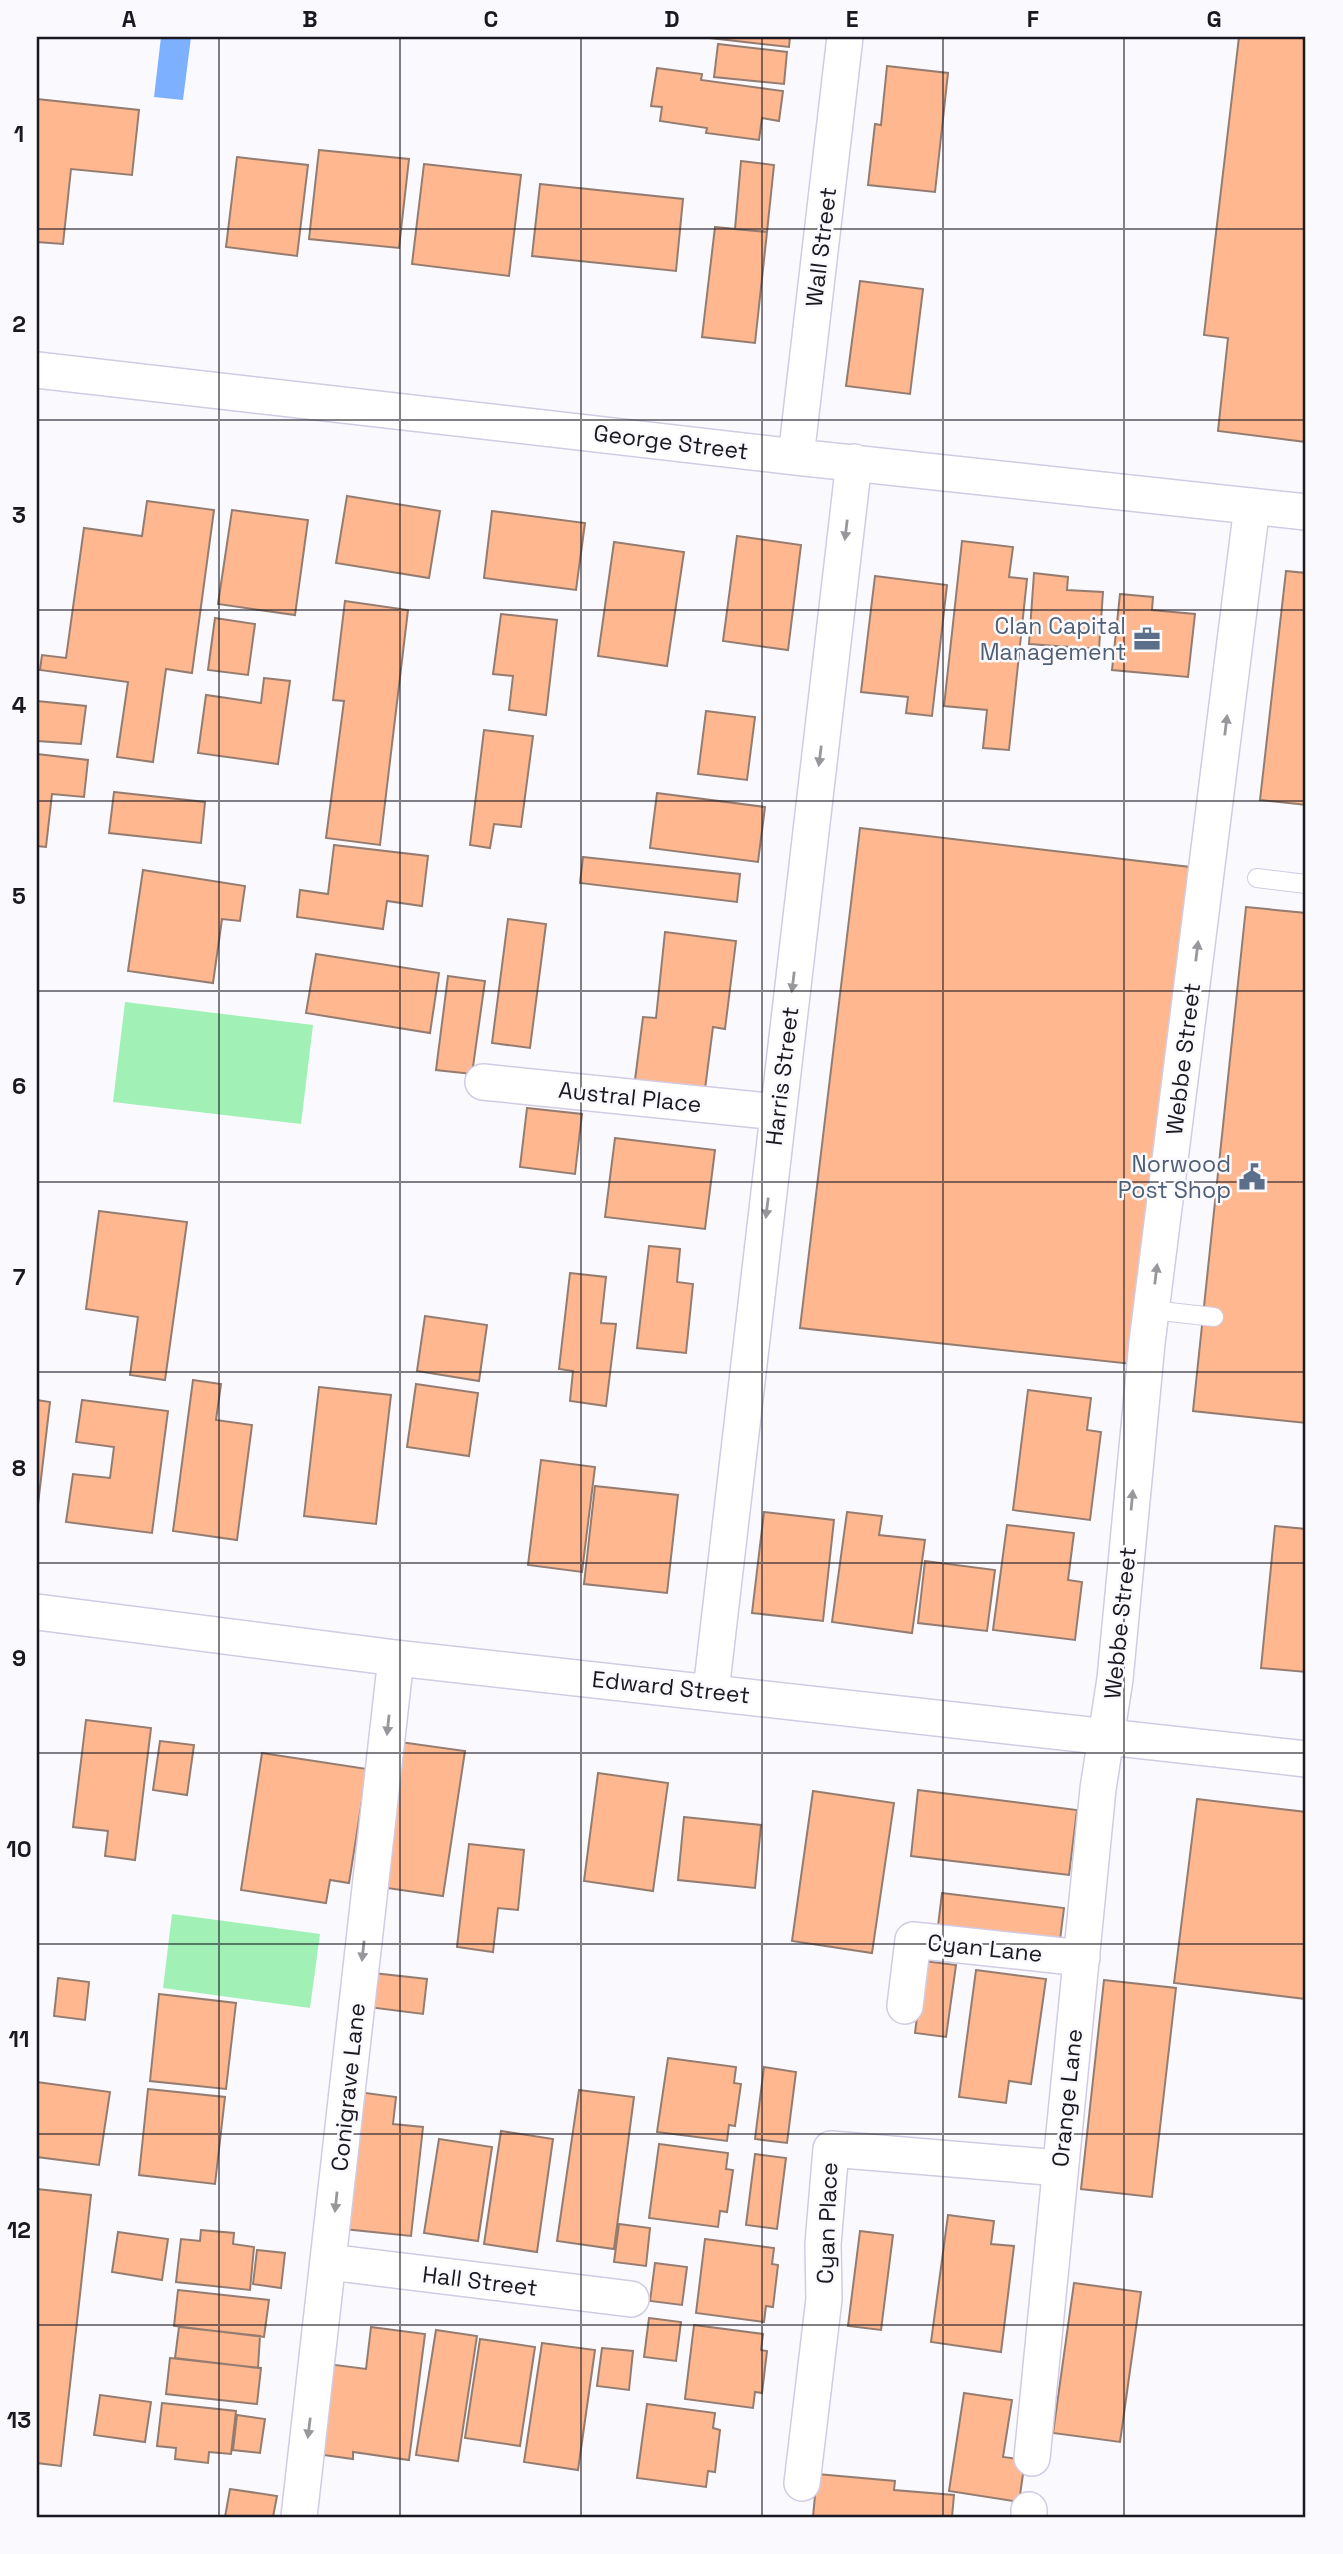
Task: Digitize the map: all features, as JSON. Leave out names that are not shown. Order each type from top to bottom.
[{"type":"street","name":"Wall Street","points":[[796,457],[845,37]]},
{"type":"street","name":"George Street","points":[[37,370],[1306,512]]},
{"type":"street","name":"Harris Street","points":[[711,1691],[854,462]]},
{"type":"street","name":"Webbe Street","points":[[1107,1738],[1152,1310],[1252,506]]},
{"type":"street","name":"Austral Place","points":[[483,1082],[778,1112]]},
{"type":"street","name":"Edward Street","points":[[37,1612],[396,1658],[1306,1759]]},
{"type":"street","name":"Conigrave Lane","points":[[299,2517],[396,1658]]},
{"type":"street","name":"Orange Lane","points":[[1032,2458],[1098,1789],[1107,1738]]},
{"type":"street","name":"Cyan Lane","points":[[905,2006],[914,1940],[1082,1958]]},
{"type":"street","name":"Cyan Place","points":[[802,2483],[824,2299],[823,2244],[831,2150],[1060,2168]]},
{"type":"street","name":"Hall Street","points":[[329,2262],[631,2299]]},
{"type":"lane","points":[[1257,878],[1306,884]]},
{"type":"lane","points":[[1152,1310],[1214,1317]]},
{"type":"green space","points":[[125,1002],[313,1025],[301,1124],[113,1102]]},
{"type":"green space","points":[[172,1914],[320,1934],[310,2008],[163,1988]]},
{"type":"water","points":[[161,37],[191,37],[183,100],[154,97]]},
{"type":"building","points":[[701,37],[790,37],[789,47]]},
{"type":"building","points":[[1239,37],[1306,37],[1306,442],[1218,431],[1228,338],[1204,335]]},
{"type":"building","points":[[718,44],[787,52],[784,84],[714,77]]},
{"type":"building","points":[[887,66],[948,73],[935,192],[868,185],[875,124],[881,125]]},
{"type":"building","points":[[657,68],[702,74],[701,80],[783,91],[779,121],[762,118],[759,140],[706,133],[707,128],[660,121],[662,107],[651,106]]},
{"type":"building","points":[[37,99],[139,110],[132,175],[71,169],[63,244],[37,242]]},
{"type":"building","points":[[319,150],[409,159],[399,248],[309,239]]},
{"type":"building","points":[[237,157],[308,165],[297,256],[226,247]]},
{"type":"building","points":[[741,161],[774,165],[767,232],[735,229]]},
{"type":"building","points":[[424,164],[521,175],[509,276],[412,264]]},
{"type":"building","points":[[540,184],[683,199],[676,271],[532,256]]},
{"type":"building","points":[[715,227],[767,232],[755,343],[702,337]]},
{"type":"building","points":[[860,281],[923,289],[910,394],[846,386]]},
{"type":"building","points":[[347,496],[440,511],[429,578],[336,563]]},
{"type":"building","points":[[147,501],[214,510],[192,673],[166,669],[153,762],[117,757],[128,682],[40,670],[42,655],[66,658],[84,528],[142,536]]},
{"type":"building","points":[[232,510],[308,520],[295,615],[218,604]]},
{"type":"building","points":[[492,511],[585,523],[576,590],[484,578]]},
{"type":"building","points":[[737,536],[801,545],[788,650],[723,641]]},
{"type":"building","points":[[962,541],[1013,547],[1009,577],[1027,579],[1009,750],[983,748],[987,710],[944,706]]},
{"type":"building","points":[[614,542],[684,552],[667,666],[598,656]]},
{"type":"building","points":[[1286,571],[1306,573],[1306,805],[1260,800]]},
{"type":"building","points":[[1034,573],[1068,577],[1067,590],[1103,592],[1099,649],[1029,644]]},
{"type":"building","points":[[875,576],[947,585],[932,716],[906,713],[908,697],[861,692]]},
{"type":"building","points":[[1120,594],[1153,597],[1152,610],[1195,614],[1188,677],[1112,670]]},
{"type":"building","points":[[345,601],[408,610],[380,845],[326,838],[344,701],[333,700]]},
{"type":"building","points":[[501,614],[557,620],[546,715],[509,710],[513,676],[493,674]]},
{"type":"building","points":[[215,618],[255,624],[248,675],[208,670]]},
{"type":"building","points":[[264,678],[290,681],[278,764],[198,753],[206,695],[261,703]]},
{"type":"building","points":[[37,701],[86,706],[81,744],[37,741]]},
{"type":"building","points":[[706,711],[755,717],[747,780],[698,774]]},
{"type":"building","points":[[484,730],[533,736],[521,827],[494,824],[490,848],[470,845]]},
{"type":"building","points":[[37,754],[88,760],[84,797],[52,794],[46,847],[37,846]]},
{"type":"building","points":[[114,792],[205,802],[201,843],[109,833]]},
{"type":"building","points":[[657,793],[765,807],[758,862],[650,848]]},
{"type":"building","points":[[860,828],[1190,867],[1132,1364],[800,1328]]},
{"type":"building","points":[[334,845],[428,856],[422,906],[387,901],[383,929],[297,917],[300,890],[328,894]]},
{"type":"building","points":[[583,857],[740,874],[737,902],[580,883]]},
{"type":"building","points":[[143,870],[245,886],[240,921],[222,919],[213,983],[128,971]]},
{"type":"building","points":[[1246,907],[1306,913],[1306,1423],[1193,1411]]},
{"type":"building","points":[[508,919],[546,924],[530,1048],[492,1043]]},
{"type":"building","points":[[665,932],[736,941],[725,1029],[713,1027],[705,1089],[635,1080],[643,1017],[656,1018]]},
{"type":"building","points":[[316,954],[439,973],[430,1033],[306,1013]]},
{"type":"building","points":[[448,976],[485,981],[472,1074],[436,1070]]},
{"type":"building","points":[[527,1108],[582,1114],[575,1174],[520,1167]]},
{"type":"building","points":[[615,1138],[715,1150],[705,1229],[605,1217]]},
{"type":"building","points":[[99,1211],[187,1222],[165,1380],[130,1375],[138,1317],[86,1309]]},
{"type":"building","points":[[649,1246],[680,1249],[677,1282],[693,1284],[686,1353],[637,1348]]},
{"type":"building","points":[[570,1273],[606,1277],[601,1323],[616,1324],[606,1406],[570,1401],[573,1371],[559,1369]]},
{"type":"building","points":[[425,1316],[487,1325],[479,1381],[417,1371]]},
{"type":"building","points":[[193,1380],[221,1384],[216,1420],[252,1425],[237,1540],[173,1531]]},
{"type":"building","points":[[416,1384],[478,1393],[469,1456],[407,1447]]},
{"type":"building","points":[[319,1387],[391,1395],[376,1524],[304,1516]]},
{"type":"building","points":[[1028,1390],[1091,1398],[1087,1430],[1101,1432],[1090,1520],[1013,1510]]},
{"type":"building","points":[[37,1400],[50,1402],[37,1513]]},
{"type":"building","points":[[82,1400],[168,1411],[152,1533],[66,1522],[73,1474],[110,1478],[114,1447],[76,1442]]},
{"type":"building","points":[[541,1460],[595,1467],[582,1572],[528,1565]]},
{"type":"building","points":[[595,1486],[678,1495],[667,1593],[584,1584]]},
{"type":"building","points":[[764,1512],[834,1520],[823,1621],[752,1613]]},
{"type":"building","points":[[847,1512],[882,1516],[879,1535],[925,1540],[912,1633],[832,1622]]},
{"type":"building","points":[[1007,1525],[1074,1533],[1068,1580],[1082,1582],[1075,1640],[993,1630]]},
{"type":"building","points":[[1275,1526],[1306,1529],[1306,1672],[1261,1668]]},
{"type":"building","points":[[925,1561],[995,1570],[987,1631],[918,1623]]},
{"type":"building","points":[[86,1720],[151,1728],[135,1860],[105,1856],[108,1831],[73,1827]]},
{"type":"building","points":[[160,1741],[194,1745],[187,1795],[153,1790]]},
{"type":"building","points":[[400,1742],[465,1751],[443,1896],[380,1887]]},
{"type":"building","points":[[262,1753],[367,1769],[349,1883],[330,1880],[326,1903],[241,1890]]},
{"type":"building","points":[[598,1773],[668,1783],[653,1891],[584,1881]]},
{"type":"building","points":[[918,1790],[1077,1810],[1069,1875],[911,1856]]},
{"type":"building","points":[[813,1791],[894,1803],[872,1953],[792,1941]]},
{"type":"building","points":[[1197,1799],[1306,1812],[1306,1999],[1174,1983]]},
{"type":"building","points":[[684,1817],[761,1825],[755,1888],[678,1880]]},
{"type":"building","points":[[469,1844],[524,1850],[518,1910],[498,1908],[493,1952],[457,1947]]},
{"type":"building","points":[[942,1893],[1064,1908],[1059,1948],[937,1934]]},
{"type":"building","points":[[924,1961],[956,1965],[946,2037],[915,2033]]},
{"type":"building","points":[[976,1970],[1046,1979],[1031,2084],[1009,2081],[1006,2103],[959,2097]]},
{"type":"building","points":[[364,1972],[427,1979],[423,2014],[360,2006]]},
{"type":"building","points":[[58,1978],[89,1982],[85,2020],[54,2016]]},
{"type":"building","points":[[1104,1980],[1176,1988],[1152,2197],[1081,2189]]},
{"type":"building","points":[[159,1994],[236,2003],[226,2089],[150,2081]]},
{"type":"building","points":[[668,2058],[736,2067],[734,2083],[741,2084],[735,2126],[729,2125],[727,2141],[657,2132]]},
{"type":"building","points":[[764,2067],[796,2072],[787,2143],[755,2139]]},
{"type":"building","points":[[37,2082],[110,2092],[99,2165],[37,2157]]},
{"type":"building","points":[[148,2089],[225,2097],[215,2184],[139,2175]]},
{"type":"building","points":[[579,2090],[634,2097],[614,2249],[557,2241]]},
{"type":"building","points":[[358,2092],[396,2097],[393,2124],[423,2127],[411,2236],[344,2229]]},
{"type":"building","points":[[501,2131],[553,2139],[537,2252],[484,2244]]},
{"type":"building","points":[[439,2139],[492,2147],[478,2241],[424,2233]]},
{"type":"building","points":[[659,2144],[728,2153],[726,2169],[733,2170],[727,2212],[720,2211],[718,2227],[649,2218]]},
{"type":"building","points":[[755,2154],[786,2158],[777,2229],[746,2225]]},
{"type":"building","points":[[37,2189],[91,2195],[61,2466],[37,2463]]},
{"type":"building","points":[[948,2215],[994,2221],[991,2244],[1014,2246],[1001,2352],[931,2342]]},
{"type":"building","points":[[619,2224],[650,2228],[646,2266],[614,2262]]},
{"type":"building","points":[[201,2230],[234,2233],[233,2244],[254,2247],[250,2290],[176,2282],[181,2239],[200,2241]]},
{"type":"building","points":[[860,2231],[893,2235],[881,2330],[848,2326]]},
{"type":"building","points":[[118,2232],[168,2239],[162,2280],[112,2272]]},
{"type":"building","points":[[705,2239],[774,2248],[772,2264],[778,2265],[773,2307],[766,2306],[764,2322],[696,2313]]},
{"type":"building","points":[[257,2250],[285,2253],[281,2288],[253,2284]]},
{"type":"building","points":[[655,2263],[687,2267],[682,2305],[650,2301]]},
{"type":"building","points":[[1074,2283],[1141,2292],[1120,2442],[1053,2433]]},
{"type":"building","points":[[178,2290],[269,2300],[264,2337],[174,2326]]},
{"type":"building","points":[[649,2318],[681,2322],[676,2361],[644,2357]]},
{"type":"building","points":[[694,2325],[763,2334],[761,2350],[767,2351],[762,2393],[755,2392],[753,2408],[685,2399]]},
{"type":"building","points":[[179,2327],[260,2336],[258,2368],[175,2358]]},
{"type":"building","points":[[371,2327],[425,2334],[409,2460],[353,2452],[353,2459],[316,2454],[328,2364],[366,2369]]},
{"type":"building","points":[[436,2330],[477,2336],[458,2461],[416,2455]]},
{"type":"building","points":[[480,2339],[535,2347],[520,2446],[465,2438]]},
{"type":"building","points":[[542,2343],[595,2350],[578,2470],[524,2462]]},
{"type":"building","points":[[602,2348],[633,2351],[629,2390],[597,2386]]},
{"type":"building","points":[[170,2358],[261,2368],[257,2404],[166,2394]]},
{"type":"building","points":[[964,2393],[1012,2400],[1003,2457],[1025,2460],[1019,2502],[949,2491]]},
{"type":"building","points":[[100,2395],[151,2402],[145,2442],[94,2435]]},
{"type":"building","points":[[162,2403],[236,2411],[231,2454],[209,2452],[208,2463],[175,2459],[176,2448],[157,2446]]},
{"type":"building","points":[[647,2404],[715,2413],[713,2428],[720,2430],[715,2472],[708,2471],[706,2487],[637,2478]]},
{"type":"building","points":[[237,2415],[265,2419],[260,2453],[233,2450]]},
{"type":"building","points":[[817,2474],[895,2481],[894,2490],[954,2495],[952,2517],[813,2517]]},
{"type":"building","points":[[230,2489],[277,2496],[273,2517],[225,2517]]},
{"type":"place","name":"Clan Capital Management","points":[[1147,639]]},
{"type":"place","name":"Norwood Post Shop","points":[[1252,1177]]}]
